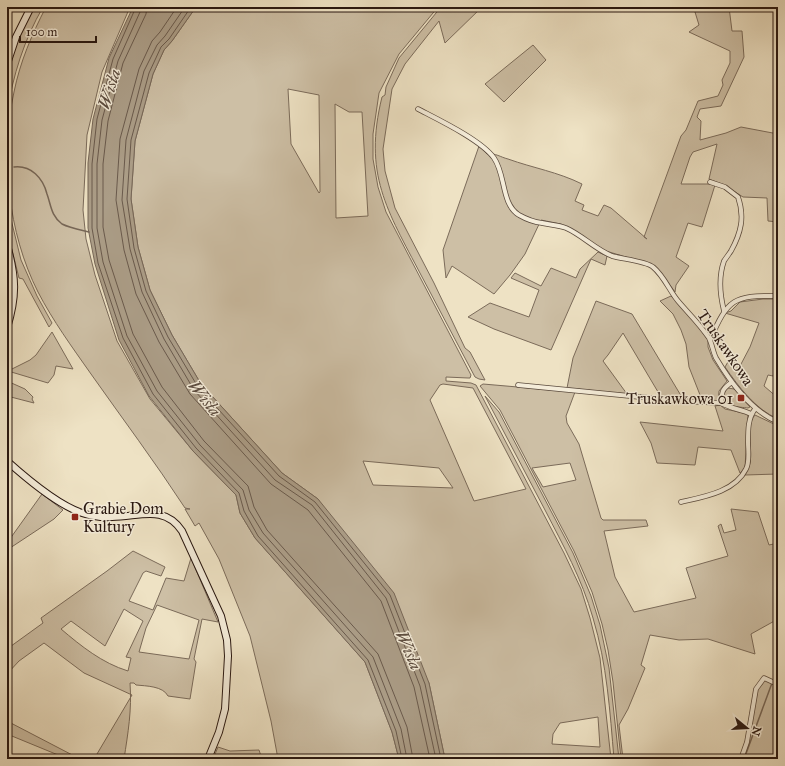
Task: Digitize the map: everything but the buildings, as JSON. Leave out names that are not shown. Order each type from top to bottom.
[{"type":"street","points":[[7,64],[16,37],[31,7]]},
{"type":"street","name":"Truskawkowa","points":[[418,109],[480,145],[494,158],[503,178],[511,207],[519,214],[541,223],[564,227],[612,255],[652,266],[660,274],[678,301],[699,322],[710,340],[715,357],[732,382],[755,408],[769,418],[778,422]]},
{"type":"street","points":[[710,182],[728,189],[738,196],[742,212],[740,231],[724,261],[721,274],[720,288],[724,311]]},
{"type":"street","points":[[7,245],[12,262],[15,287],[12,310],[7,328]]},
{"type":"street","points":[[710,340],[724,311],[734,301],[765,296],[778,296]]},
{"type":"street","points":[[722,403],[722,392],[726,386],[732,382]]},
{"type":"street","points":[[518,385],[681,401],[722,403],[727,407],[741,409],[751,414]]},
{"type":"street","points":[[681,502],[722,491],[736,482],[747,469],[749,423],[751,414],[755,408]]},
{"type":"street","points":[[7,461],[50,495],[81,513],[111,518],[159,514],[173,521],[180,528],[188,541],[221,616],[227,640],[228,656],[225,709],[219,732],[208,759]]},
{"type":"street","points":[[741,759],[747,742],[756,689],[764,678],[778,683]]},
{"type":"shaded area","points":[[34,7],[43,7],[30,32],[20,58],[12,85],[7,113],[8,71],[17,43]]},
{"type":"shaded area","points":[[46,7],[130,7],[102,72],[87,135],[83,210],[86,239],[95,275],[117,341],[150,399],[193,451],[236,495],[240,513],[255,538],[365,662],[392,732],[399,759],[278,759],[271,721],[250,636],[219,559],[199,523],[195,526],[185,509],[190,509],[185,508],[77,354],[56,324],[38,292],[20,245],[14,220],[8,168],[8,142],[14,92],[23,59]]},
{"type":"shaded area","points":[[196,7],[438,7],[399,54],[379,93],[373,134],[373,159],[378,187],[386,212],[471,375],[470,378],[446,377],[446,381],[471,383],[476,385],[564,553],[581,589],[600,658],[611,759],[445,759],[429,683],[318,499],[282,473],[201,384],[172,335],[150,290],[138,247],[131,199],[135,141],[153,74],[164,50]],"holes":[[[288,89],[319,95],[319,193],[291,144]],[[335,104],[349,112],[362,112],[368,216],[336,218]],[[443,384],[473,388],[526,489],[474,501],[430,400],[440,385]],[[363,461],[439,468],[453,488],[373,485]],[[598,717],[600,747],[552,744],[553,734],[560,723]]]},
{"type":"shaded area","points":[[441,7],[482,7],[445,43],[439,21],[405,64],[392,89],[383,149],[385,171],[395,208],[434,283],[465,348],[470,352],[485,380],[475,377],[398,231],[382,190],[377,170],[375,148],[377,124],[382,97],[385,95],[386,87],[399,58]]},
{"type":"shaded area","points":[[689,7],[729,7],[732,31],[742,31],[744,57],[721,106],[700,109],[697,117],[701,121],[700,140],[741,127],[778,134],[778,222],[768,221],[767,198],[743,197],[724,185],[709,179],[717,144],[693,152],[681,184],[715,185],[702,227],[688,223],[676,257],[689,266],[676,285],[675,292],[652,265],[606,251],[561,224],[541,220],[525,254],[494,294],[452,266],[446,278],[443,250],[479,146],[487,154],[555,173],[582,184],[575,201],[584,205],[582,210],[598,216],[604,205],[611,208],[644,237],[681,136],[686,130],[698,101],[718,96],[723,85],[722,80],[730,63],[730,51],[689,32],[699,25],[695,12]]},
{"type":"shaded area","points":[[533,45],[546,60],[504,102],[485,84]]},
{"type":"shaded area","points":[[7,203],[21,260],[37,296],[52,323],[49,327],[23,279],[19,278],[7,230]]},
{"type":"shaded area","points":[[598,252],[607,256],[605,265],[591,259],[551,350],[494,329],[468,317],[490,303],[529,317],[539,290],[511,278],[515,273],[541,286],[551,268],[576,278],[580,269]]},
{"type":"shaded area","points":[[671,296],[692,318],[708,340],[708,347],[713,360],[727,381],[719,391],[718,402],[702,400],[689,367],[686,344],[681,330],[673,314],[660,301]]},
{"type":"shaded area","points":[[778,299],[778,364],[773,376],[768,375],[764,386],[778,398],[778,419],[770,415],[748,397],[725,367],[729,360],[740,366],[750,347],[759,323],[725,313],[731,311],[740,302]]},
{"type":"shaded area","points":[[596,301],[632,314],[683,399],[661,397],[623,333],[603,361],[627,394],[567,388],[573,358]]},
{"type":"shaded area","points":[[52,332],[73,369],[56,366],[54,375],[48,383],[8,371],[30,360],[36,355]]},
{"type":"shaded area","points":[[7,381],[25,389],[33,397],[32,399],[34,403],[7,396]]},
{"type":"shaded area","points":[[483,384],[575,392],[566,416],[567,423],[579,444],[601,518],[603,520],[646,520],[648,526],[604,531],[615,577],[634,612],[696,598],[686,568],[728,556],[718,526],[721,524],[724,533],[736,530],[731,509],[758,512],[769,545],[778,543],[778,619],[751,634],[755,654],[708,639],[679,640],[650,635],[641,665],[645,668],[628,709],[619,725],[623,759],[621,759],[608,650],[592,592],[574,551],[500,410],[480,386]],"holes":[[[570,463],[576,480],[543,487],[532,468]]]},
{"type":"shaded area","points":[[728,388],[734,389],[741,396],[738,399],[743,399],[750,407],[737,407],[726,402],[724,400],[724,393]]},
{"type":"shaded area","points":[[485,396],[499,412],[573,553],[591,596],[600,625],[609,668],[619,759],[614,759],[605,670],[598,635],[589,604],[572,562],[559,536]]},
{"type":"shaded area","points":[[720,405],[725,409],[748,414],[745,468],[740,473],[731,450],[698,447],[695,465],[657,463],[651,443],[640,422],[723,431],[715,406]]},
{"type":"shaded area","points":[[755,415],[778,426],[778,474],[745,475],[750,464],[751,457],[750,426]]},
{"type":"shaded area","points":[[42,494],[63,510],[54,519],[7,550],[7,543]]},
{"type":"shaded area","points":[[133,551],[165,567],[161,576],[146,571],[143,573],[129,601],[153,610],[166,578],[184,581],[191,558],[218,622],[202,619],[194,659],[196,662],[190,699],[168,696],[158,688],[136,685],[134,683],[130,683],[130,694],[84,673],[44,643],[19,661],[7,674],[7,649],[43,623],[41,618]],"holes":[[[157,605],[199,620],[189,659],[139,652],[146,628]],[[124,609],[143,621],[126,657],[131,658],[128,671],[118,668],[101,659],[84,648],[61,629],[71,621],[105,646]]]},
{"type":"shaded area","points":[[765,679],[778,684],[778,759],[743,759],[756,692]]},
{"type":"shaded area","points":[[130,698],[130,712],[124,759],[94,759]]},
{"type":"shaded area","points":[[7,721],[80,759],[63,759],[63,757],[7,734]]},
{"type":"shaded area","points":[[218,747],[230,751],[259,750],[262,759],[213,759]]},
{"type":"water","name":"Wisła","points":[[133,7],[196,7],[164,50],[153,74],[135,141],[131,199],[138,247],[150,290],[172,335],[201,384],[282,473],[318,499],[394,593],[429,683],[445,759],[399,759],[392,732],[365,662],[255,538],[240,513],[236,495],[193,451],[149,396],[119,340],[95,264],[88,228],[88,163],[93,119],[109,58]]},
{"type":"waterway","points":[[14,167],[31,170],[39,178],[45,188],[53,214],[58,221],[68,227],[89,232]]},
{"type":"waterway","points":[[774,677],[778,672]]},
{"type":"waterway","points":[[744,759],[772,683]]},
{"type":"place","name":"Truskawkowa 01","points":[[741,398]]},
{"type":"place","name":"Grabie Dom Kultury","points":[[75,517]]}]
